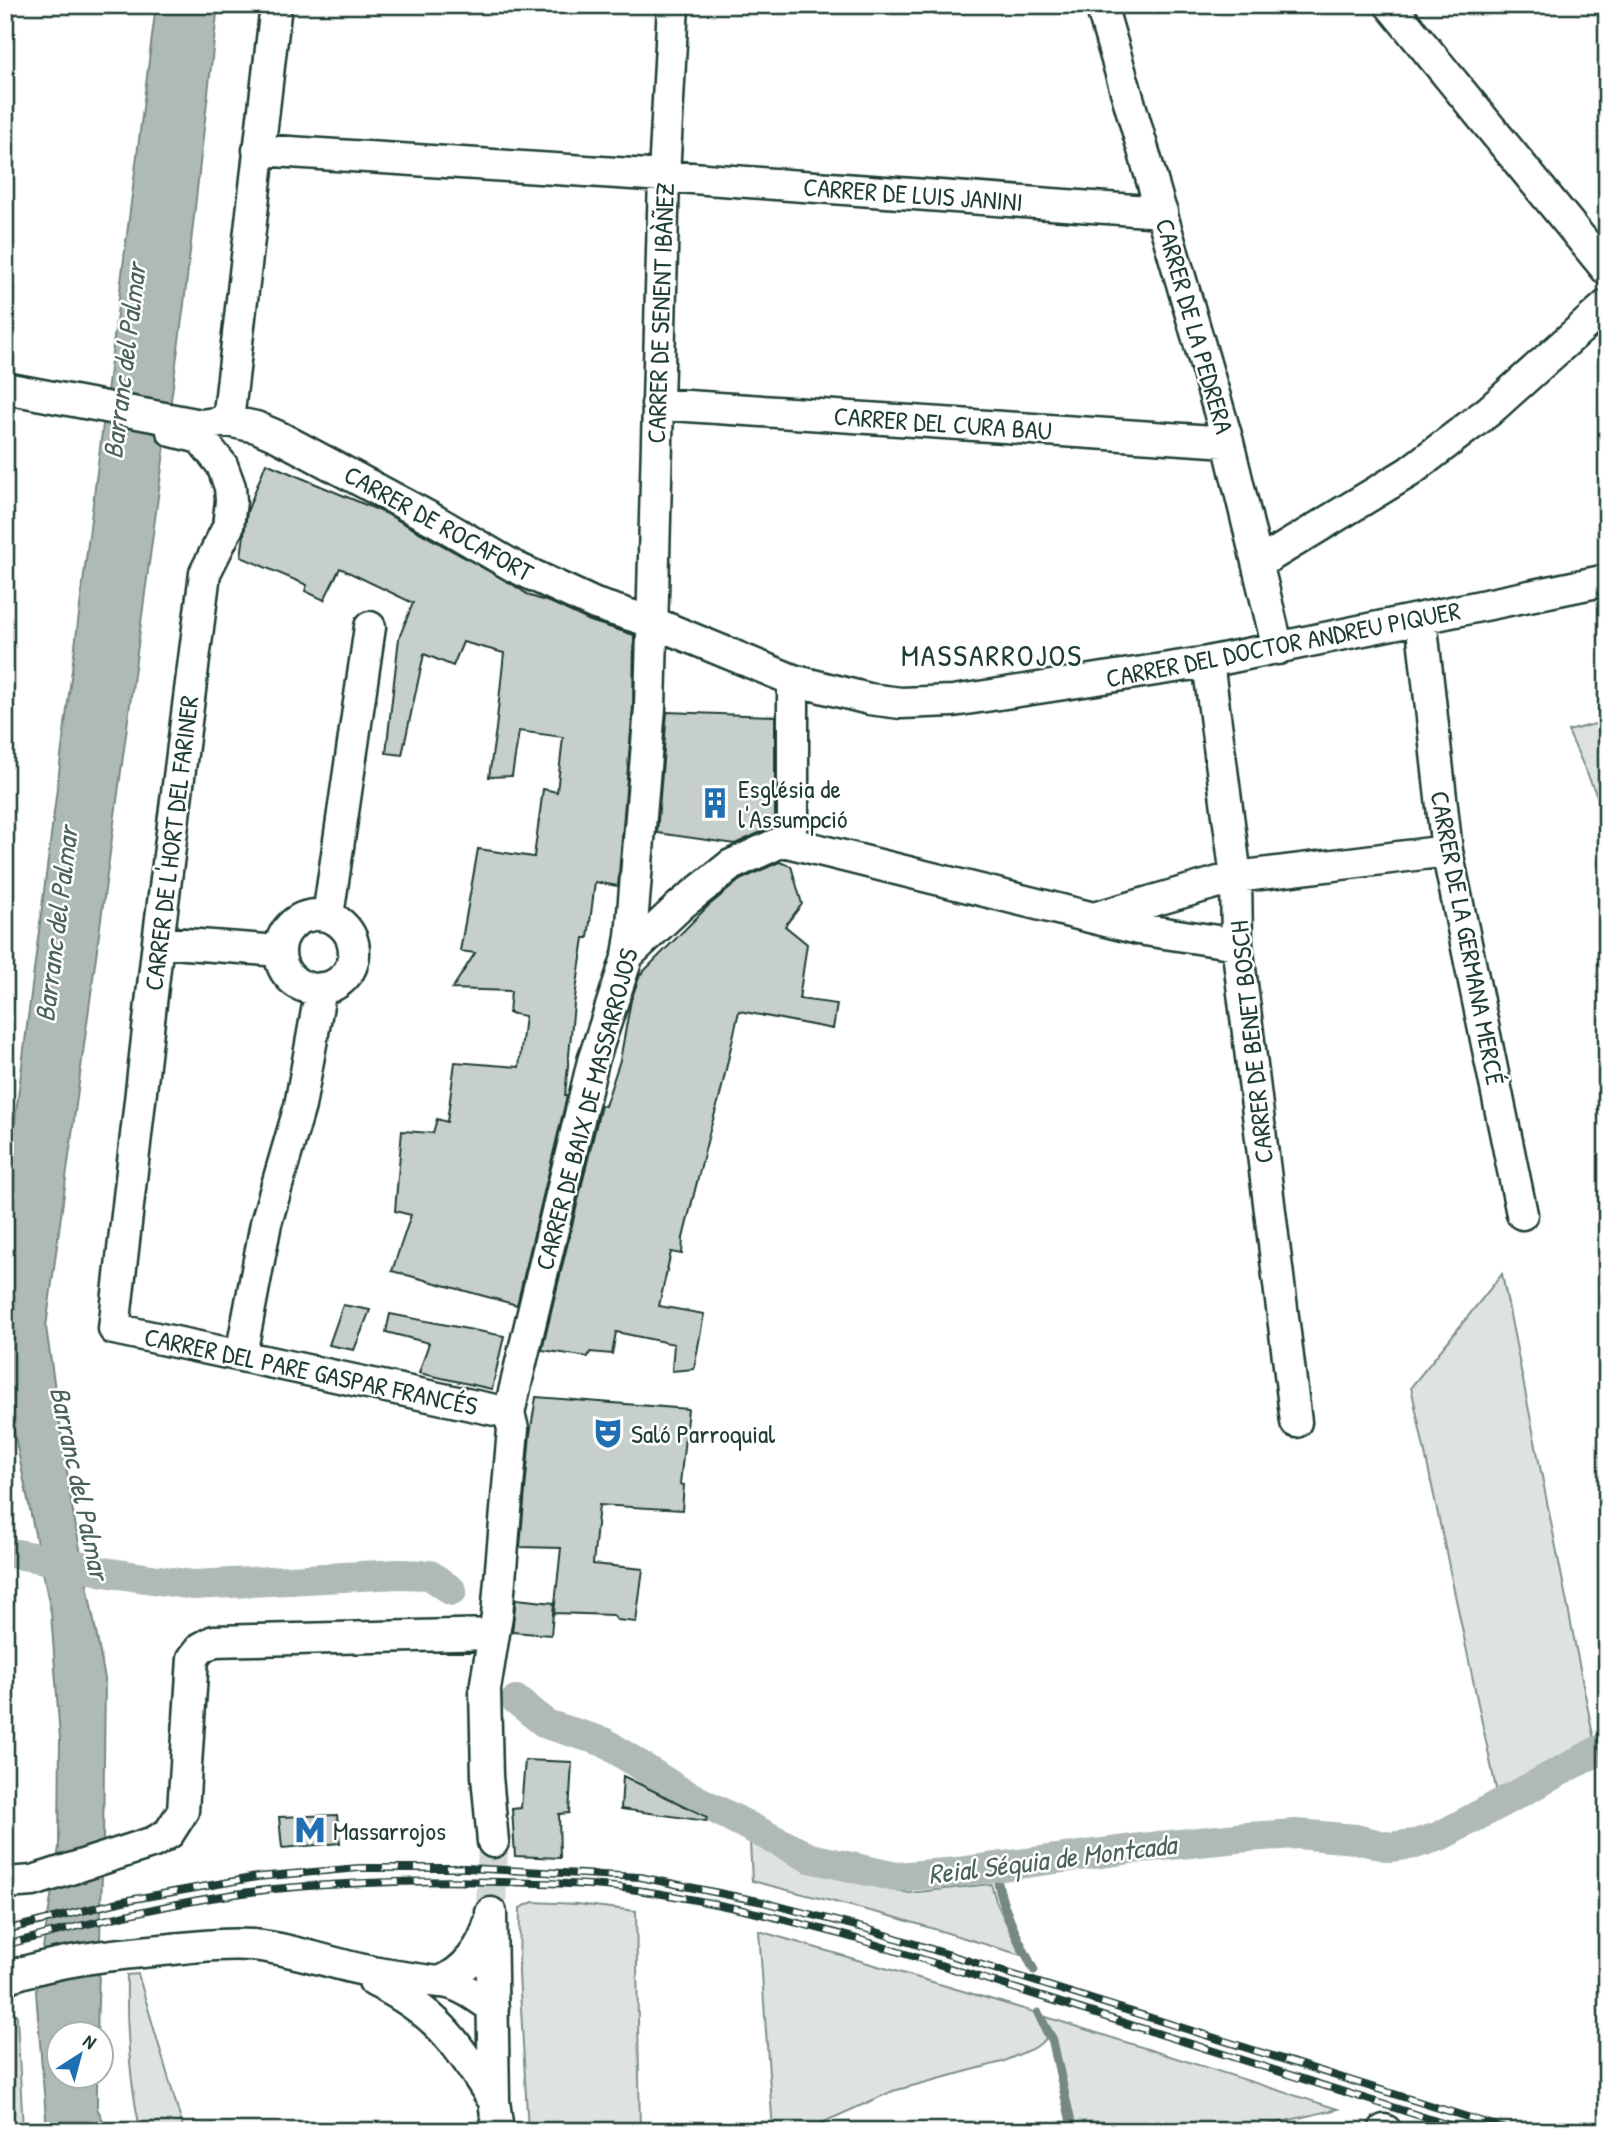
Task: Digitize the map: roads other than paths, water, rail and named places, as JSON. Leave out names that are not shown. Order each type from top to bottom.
[{"type":"street","points":[[210,428],[258,150],[276,5]]},
{"type":"street","name":"CARRER DE SENENT IBÀÑEZ","points":[[652,622],[664,176],[673,5]]},
{"type":"street","name":"CARRER DE LA PEDRERA","points":[[1101,5],[1228,442],[1278,649]]},
{"type":"street","points":[[1393,6],[1607,270]]},
{"type":"street","name":"CARRER DE LUIS JANINI","points":[[258,150],[1162,212]]},
{"type":"street","points":[[1259,562],[1409,472],[1489,411],[1607,305]]},
{"type":"street","name":"CARRER DE ROCAFORT","points":[[5,388],[210,428],[256,427],[542,580],[596,604],[652,622],[793,680]]},
{"type":"street","name":"CARRER DEL CURA BAU","points":[[657,404],[1228,442]]},
{"type":"street","name":"CARRER DE L'HORT DEL FARINER","points":[[114,1328],[158,942],[205,573],[228,527],[231,501],[230,487],[210,428]]},
{"type":"street","name":"CARRER DEL DOCTOR ANDREU PIQUER","points":[[793,680],[869,699],[901,703],[953,701],[1208,662],[1607,580]]},
{"type":"street","name":"CARRER DE LA GERMANA MERCÉ","points":[[1421,619],[1447,851],[1522,1214]]},
{"type":"street","name":"CARRER DE BAIX DE MASSARROJOS","points":[[493,1842],[487,1776],[485,1689],[494,1633],[513,1429],[509,1413],[593,1061],[628,955],[650,708],[652,622]]},
{"type":"street","points":[[328,916],[370,626]]},
{"type":"street","name":"CARRER DE BENET BOSCH","points":[[1208,662],[1236,877],[1237,944],[1296,1422]]},
{"type":"street","points":[[628,955],[682,904],[731,865],[783,841],[790,832],[793,820],[793,680]]},
{"type":"street","points":[[783,841],[1138,929],[1237,944]]},
{"type":"street","points":[[1095,918],[1236,877],[1447,851]]},
{"type":"street","points":[[317,915],[328,916],[348,931],[354,956],[350,967],[343,978],[333,985],[321,988],[297,983],[282,963],[282,940],[295,922],[317,915]]},
{"type":"street","points":[[158,942],[280,951]]},
{"type":"street","points":[[241,1355],[266,1223],[300,1106],[321,988]]},
{"type":"street","name":"CARRER DEL PARE GASPAR FRANCÉS","points":[[114,1328],[509,1413]]},
{"type":"street","points":[[5,1882],[33,1881],[154,1842],[169,1833],[183,1811],[193,1658],[201,1648],[214,1641],[494,1633]]},
{"type":"street","points":[[442,1982],[458,1972],[475,1954],[488,1930],[491,1915],[494,2101],[498,2131]]},
{"type":"street","points":[[5,1978],[64,1962],[226,1944],[295,1952],[335,1964],[407,1979],[442,1982],[466,1991],[493,2008]]},
{"type":"street","points":[[335,1964],[399,1994],[416,2005],[456,2043],[494,2101]]},
{"type":"street","points":[[438,2024],[463,2024],[475,2020],[493,2008]]},
{"type":"water","name":"Barranc del Palmar","points":[[156,5],[218,5],[184,304],[46,1327],[72,1507],[105,1679],[97,2021],[46,2021],[46,2090],[97,2090],[97,2108],[108,2131],[47,2131],[36,1992],[59,1847],[60,1739],[51,1612],[5,1388],[5,1200]]},
{"type":"waterway","name":"Reial Séquia de Montcada","points":[[5,1552],[104,1572],[193,1585],[398,1574],[430,1575],[452,1591]]},
{"type":"waterway","points":[[5,1694],[5,1725]]},
{"type":"waterway","name":"Reial Séquia de Montcada","points":[[516,1700],[546,1724],[604,1742],[680,1791],[810,1858],[896,1877],[1247,1837],[1297,1834],[1356,1839],[1389,1847],[1415,1844],[1440,1836],[1607,1746]]},
{"type":"waterway","points":[[995,1867],[1005,1908],[1034,1970]]},
{"type":"waterway","points":[[1038,2013],[1052,2039],[1073,2131]]},
{"type":"tunnel","points":[[491,1913],[493,1842]]},
{"type":"railway","points":[[5,1930],[123,1901],[257,1877],[359,1868],[466,1868],[640,1877],[763,1902],[867,1929],[1512,2131]]},
{"type":"railway","points":[[5,1945],[172,1905],[274,1889],[445,1881],[623,1888],[743,1910],[861,1940],[1468,2131]]},
{"type":"place","name":"Església de l'Assumpció","points":[[715,803]]},
{"type":"place","name":"Saló Parroquial","points":[[608,1433]]},
{"type":"place","name":"Massarrojos","points":[[310,1830]]},
{"type":"district","name":"MASSARROJOS","points":[[992,655]]}]
